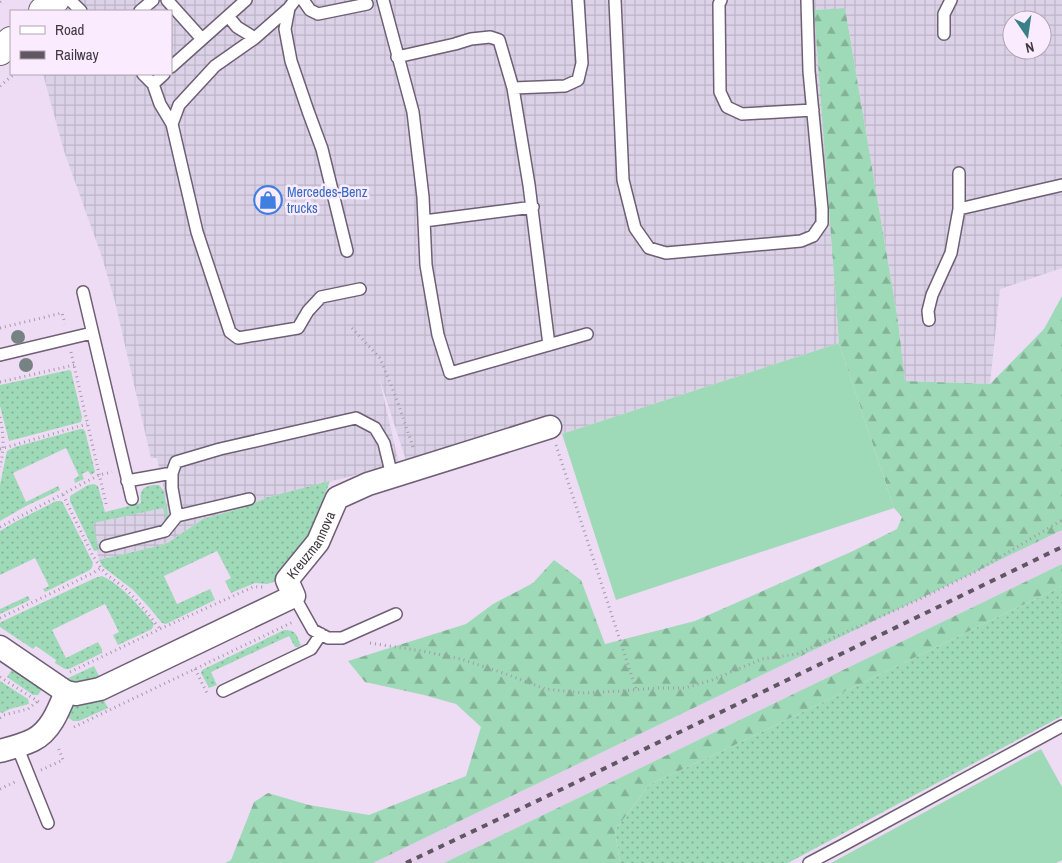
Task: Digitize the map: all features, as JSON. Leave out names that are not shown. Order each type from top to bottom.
[{"type":"main road","points":[[44,10],[55,0]]},
{"type":"main road","points":[[0,51],[10,42]]},
{"type":"street","name":"Kreuzmannova","points":[[59,687],[76,694],[100,689],[290,588],[318,542],[337,498],[392,476],[550,427]]},
{"type":"street","points":[[0,647],[59,687],[57,714],[46,729],[34,740],[8,749]]},
{"type":"lane","points":[[70,0],[80,10]]},
{"type":"lane","points":[[141,10],[153,0]]},
{"type":"lane","points":[[167,0],[202,39]]},
{"type":"lane","points":[[172,66],[246,0]]},
{"type":"lane","points":[[303,0],[310,10],[318,14],[367,4]]},
{"type":"lane","points":[[383,0],[412,112],[423,198],[427,274],[438,335],[450,373],[587,334]]},
{"type":"lane","points":[[513,88],[565,86],[578,80],[582,63],[578,0]]},
{"type":"lane","points":[[615,0],[623,180],[635,228],[649,248],[666,253],[801,241],[813,236],[822,223],[809,71],[807,0]]},
{"type":"lane","points":[[721,0],[718,4],[720,92],[727,107],[742,114],[813,110]]},
{"type":"lane","points":[[944,34],[944,14],[951,0]]},
{"type":"lane","points":[[172,124],[179,106],[216,66],[255,38],[292,4]]},
{"type":"lane","points":[[292,4],[285,29],[291,61],[322,149],[346,252]]},
{"type":"lane","points":[[228,16],[237,27],[255,38]]},
{"type":"lane","points":[[397,57],[471,39],[490,37],[499,40],[513,88],[533,207],[549,344]]},
{"type":"lane","points":[[144,75],[153,84],[160,104],[172,124],[197,232],[230,332],[238,338],[298,328],[308,311],[321,298],[360,289]]},
{"type":"lane","points":[[153,84],[163,75]]},
{"type":"lane","points":[[929,320],[928,311],[932,295],[951,253],[959,209],[959,174]]},
{"type":"lane","points":[[959,209],[1062,185]]},
{"type":"lane","points":[[424,221],[533,207]]},
{"type":"lane","points":[[82,292],[132,500]]},
{"type":"lane","points":[[0,355],[92,333]]},
{"type":"lane","points":[[177,516],[172,488],[172,473],[176,462],[220,449],[356,418],[375,428],[384,442],[392,476]]},
{"type":"lane","points":[[127,481],[172,473]]},
{"type":"lane","points":[[106,546],[165,531],[177,516],[249,499]]},
{"type":"lane","points":[[290,588],[313,630],[328,638],[342,638],[396,614]]},
{"type":"lane","points":[[223,691],[311,649],[322,634]]},
{"type":"lane","points":[[809,863],[1062,726]]},
{"type":"lane","points":[[8,749],[48,823]]},
{"type":"path","points":[[0,86],[13,75]]},
{"type":"path","points":[[0,328],[62,313],[106,508]]},
{"type":"path","points":[[352,328],[380,358],[420,467]]},
{"type":"path","points":[[0,382],[74,365]]},
{"type":"path","points":[[397,400],[404,399]]},
{"type":"path","points":[[0,417],[3,430],[0,467]]},
{"type":"path","points":[[2,448],[88,424]]},
{"type":"path","points":[[550,427],[636,689]]},
{"type":"path","points":[[0,527],[99,475],[124,469]]},
{"type":"path","points":[[62,494],[101,568],[107,575],[126,588],[160,629]]},
{"type":"path","points":[[342,638],[422,651],[461,660],[545,689],[583,693],[685,688],[712,680],[762,660],[797,654],[920,599],[976,571],[1062,520]]},
{"type":"path","points":[[0,618],[101,568]]},
{"type":"path","points":[[0,718],[4,715],[28,709],[59,687],[61,672],[68,673],[253,587],[290,588]]},
{"type":"path","points":[[70,730],[305,616]]},
{"type":"path","points":[[195,669],[208,696],[223,691]]},
{"type":"shaded area","points":[[79,0],[1062,0],[1062,268],[1000,289],[990,384],[905,381],[898,321],[845,8],[814,10],[839,343],[413,482],[379,377],[399,464],[265,498],[242,508],[203,519],[162,545],[99,560],[90,521],[167,503],[157,458],[151,458],[115,302],[102,257],[64,151],[43,75],[172,75],[172,10],[68,10]]},
{"type":"shaded area","points":[[1062,530],[1062,564],[444,863],[373,863]]},
{"type":"green space","points":[[845,8],[898,321],[905,381],[990,384],[1044,329],[1062,296],[1062,530],[373,863],[225,863],[231,860],[254,802],[268,793],[309,805],[369,815],[466,776],[481,727],[456,704],[365,682],[348,661],[466,624],[493,604],[533,583],[554,560],[581,580],[605,644],[695,621],[853,551],[897,529],[902,517],[894,508],[839,343],[814,10]]},
{"type":"green space","points":[[839,343],[894,508],[616,600],[562,434]]},
{"type":"green space","points":[[71,371],[82,417],[81,422],[9,441],[0,406],[0,385]]},
{"type":"green space","points":[[80,429],[85,431],[95,472],[91,475],[88,471],[82,474],[84,479],[75,483],[74,479],[79,476],[66,448],[13,473],[26,502],[58,486],[60,490],[0,521],[0,485],[7,451],[15,447]]},
{"type":"green space","points":[[330,481],[307,543],[283,579],[267,584],[255,583],[231,593],[225,581],[231,578],[217,551],[164,576],[177,604],[210,589],[215,600],[166,624],[162,623],[132,589],[103,567],[99,560],[162,545],[203,519],[242,508],[265,498]]},
{"type":"green space","points":[[94,484],[98,486],[105,512],[141,503],[141,494],[144,488],[159,485],[164,491],[169,520],[167,522],[163,508],[93,523],[99,550],[94,551],[70,501],[70,496],[88,485]]},
{"type":"green space","points":[[56,501],[63,503],[92,561],[91,569],[45,592],[43,589],[49,586],[35,558],[0,575],[0,531]]},
{"type":"green space","points":[[1062,564],[1062,586],[718,753],[650,784],[615,830],[620,863],[444,863]]},
{"type":"green space","points":[[102,576],[123,590],[137,604],[154,624],[152,629],[118,645],[113,635],[119,632],[105,604],[52,630],[66,658],[98,642],[102,649],[102,653],[69,669],[65,669],[55,663],[56,660],[36,646],[33,649],[0,627],[1,622]]},
{"type":"green space","points":[[1062,586],[1062,716],[788,863],[620,863],[615,830],[650,784],[718,753]]},
{"type":"green space","points":[[28,596],[30,600],[0,614],[0,609]]},
{"type":"green space","points":[[284,630],[294,632],[301,645],[295,647],[289,636],[211,672],[217,685],[209,688],[201,673],[202,670]]},
{"type":"green space","points":[[94,666],[100,678],[79,683],[66,679]]},
{"type":"green space","points":[[13,668],[44,686],[38,695],[33,695],[7,677]]},
{"type":"green space","points":[[0,681],[28,699],[29,704],[0,712]]},
{"type":"green space","points":[[102,697],[108,708],[79,721],[73,721],[66,716],[74,705]]},
{"type":"green space","points":[[1041,749],[1062,787],[1062,860],[1056,863],[831,863]]},
{"type":"railway","points":[[406,863],[1062,547]]},
{"type":"place","name":"Mercedes-Benz trucks","points":[[268,200]]}]
